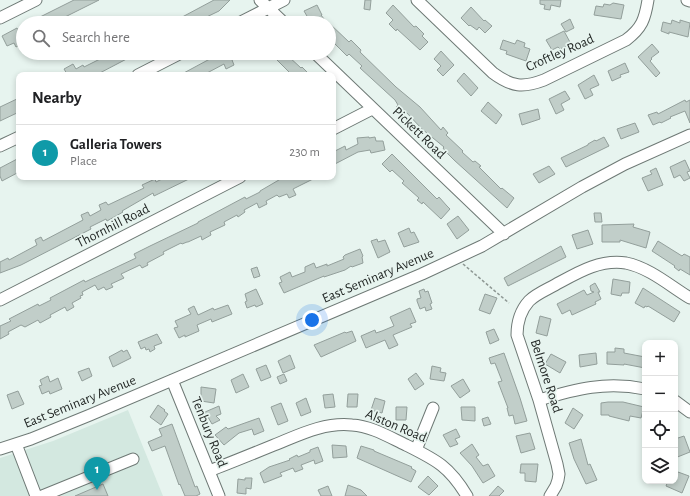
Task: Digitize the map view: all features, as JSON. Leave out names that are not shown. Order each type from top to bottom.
[{"type":"street","points":[[0,18],[36,0]]},
{"type":"street","points":[[260,0],[277,16]]},
{"type":"street","points":[[253,16],[284,0]]},
{"type":"street","name":"Croftley Road","points":[[417,0],[493,73],[508,82],[521,85],[532,84],[544,80],[626,40],[636,32],[642,24],[646,14],[648,0]]},
{"type":"street","points":[[144,72],[167,60]]},
{"type":"street","name":"Pickett Road","points":[[322,60],[335,72]]},
{"type":"street","name":"Pickett Road","points":[[336,73],[504,234]]},
{"type":"street","points":[[336,127],[372,108]]},
{"type":"street","name":"East Seminary Avenue","points":[[0,449],[90,415],[422,274],[504,234],[607,173],[654,150],[690,135]]},
{"type":"street","points":[[0,146],[16,138]]},
{"type":"street","name":"Thornhill Road","points":[[0,300],[234,180]]},
{"type":"street","name":"Belmore Road","points":[[550,496],[556,486],[558,474],[539,400],[517,335],[518,322],[523,309],[529,301],[537,295],[585,269],[606,263],[617,262],[639,267],[690,298]]},
{"type":"street","name":"Tenbury Road","points":[[172,380],[219,496]]},
{"type":"street","points":[[539,400],[581,388],[597,386],[626,386],[642,389]]},
{"type":"street","points":[[678,403],[690,412]]},
{"type":"street","points":[[416,450],[433,408]]},
{"type":"street","name":"Alston Road","points":[[209,471],[315,429],[340,424],[353,425],[369,428],[416,450],[445,467],[453,475],[467,496]]},
{"type":"street","points":[[16,444],[36,496]]},
{"type":"street","points":[[42,496],[133,459]]},
{"type":"path","points":[[464,266],[509,303]]},
{"type":"shaded area","points":[[128,410],[163,496],[0,496],[0,458],[53,441]]},
{"type":"building","points":[[74,0],[99,0],[67,16],[42,16]]},
{"type":"building","points":[[214,0],[230,0],[219,11],[209,16],[184,16]]},
{"type":"building","points":[[365,0],[371,0],[370,10],[364,9]]},
{"type":"building","points":[[540,0],[561,0],[560,7],[551,5],[550,10],[544,9],[545,5],[540,4]]},
{"type":"building","points":[[613,3],[624,5],[621,19],[594,15],[596,6],[603,7],[604,4],[610,5]]},
{"type":"building","points":[[317,5],[322,16],[307,16],[304,11]]},
{"type":"building","points":[[393,5],[414,27],[416,26],[424,34],[422,36],[428,42],[420,50],[397,29],[396,31],[389,24],[393,20],[386,13]]},
{"type":"building","points":[[471,7],[484,21],[485,20],[492,26],[485,33],[479,27],[477,30],[470,25],[469,26],[461,18]]},
{"type":"building","points":[[570,19],[574,28],[566,32],[561,24]]},
{"type":"building","points":[[672,20],[680,23],[680,20],[690,23],[688,37],[661,31],[663,22],[671,24]]},
{"type":"building","points":[[16,29],[16,47],[14,43],[7,46],[2,36]]},
{"type":"building","points":[[336,30],[349,42],[351,40],[361,50],[360,52],[396,87],[420,107],[441,130],[443,127],[448,133],[446,135],[463,151],[462,152],[473,162],[475,161],[481,166],[479,167],[501,189],[502,188],[514,198],[507,208],[454,160],[446,152],[443,148],[444,147],[422,129],[405,111],[403,113],[396,107],[398,105],[395,100],[360,68],[362,66],[349,54],[347,56],[336,45]]},
{"type":"building","points":[[564,31],[571,44],[560,49],[558,47],[552,50],[546,40]]},
{"type":"building","points":[[503,40],[515,44],[517,40],[525,43],[524,47],[530,49],[526,61],[506,54],[507,51],[500,49]]},
{"type":"building","points":[[652,44],[659,52],[651,58],[652,59],[650,61],[660,73],[656,77],[638,57]]},
{"type":"building","points":[[441,51],[454,65],[443,76],[437,70],[441,66],[434,59]]},
{"type":"building","points":[[98,60],[125,60],[102,72],[66,72],[64,69],[73,64],[76,69],[83,65],[84,67]]},
{"type":"building","points":[[208,60],[232,60],[234,65],[226,69],[224,64],[209,72],[186,72]]},
{"type":"building","points":[[277,60],[292,60],[307,72],[289,72]]},
{"type":"building","points":[[625,63],[629,72],[620,75],[621,77],[612,81],[608,71]]},
{"type":"building","points":[[464,73],[478,88],[471,96],[457,81]]},
{"type":"building","points":[[594,75],[599,85],[590,89],[593,95],[585,99],[578,85]]},
{"type":"building","points":[[565,91],[570,99],[561,104],[564,110],[556,114],[549,99]]},
{"type":"building","points":[[16,99],[16,113],[0,121],[0,107]]},
{"type":"building","points":[[685,100],[686,102],[690,100],[690,123],[685,111],[670,117],[671,118],[661,123],[660,122],[653,125],[648,115],[657,112],[658,114]]},
{"type":"building","points":[[488,102],[502,115],[496,124],[481,111]]},
{"type":"building","points":[[538,109],[540,119],[522,125],[519,114]]},
{"type":"building","points":[[635,123],[639,132],[621,139],[617,129]]},
{"type":"building","points":[[375,137],[376,141],[383,141],[385,150],[371,153],[370,150],[358,152],[336,163],[336,150],[345,146],[346,150],[358,144],[357,138]]},
{"type":"building","points":[[604,137],[609,146],[566,167],[561,158],[595,140],[596,141]]},
{"type":"building","points":[[392,154],[437,199],[439,197],[450,209],[441,219],[423,202],[422,204],[417,200],[419,198],[402,183],[404,181],[392,170],[390,172],[382,164]]},
{"type":"building","points":[[16,160],[16,174],[2,181],[0,176],[0,168]]},
{"type":"building","points":[[685,160],[690,171],[687,172],[690,178],[684,181],[680,175],[674,178],[670,167]]},
{"type":"building","points":[[549,166],[555,174],[539,183],[533,174]]},
{"type":"building","points":[[656,168],[663,185],[648,191],[642,178],[652,174],[650,171]]},
{"type":"building","points":[[153,180],[155,180],[156,182],[160,180],[187,180],[154,196],[153,193],[107,221],[106,219],[90,227],[91,229],[21,265],[0,273],[0,262],[8,258],[9,260],[37,245],[35,240],[41,237],[43,241],[83,220],[81,215],[88,212],[90,216],[101,210],[99,205],[106,202],[108,205],[144,188],[142,185]]},
{"type":"building","points":[[279,180],[311,180],[293,189],[296,195],[289,198],[287,194],[279,197],[277,195],[266,201],[267,204],[259,208],[257,203],[244,210],[245,212],[238,217],[237,215],[224,222],[225,225],[210,232],[211,235],[202,240],[201,236],[188,242],[181,243],[163,252],[164,254],[147,263],[148,265],[142,268],[140,265],[121,274],[124,278],[111,284],[113,287],[106,290],[104,287],[98,290],[95,285],[82,292],[83,295],[80,296],[81,298],[72,303],[74,307],[67,311],[65,307],[50,315],[51,317],[40,323],[38,320],[25,327],[21,325],[8,332],[9,334],[0,339],[0,326],[11,321],[9,319],[38,304],[39,306],[51,300],[50,298],[84,280],[85,282],[136,258],[134,254],[198,223],[245,197],[246,199]]},
{"type":"building","points":[[594,213],[601,213],[602,222],[595,222]]},
{"type":"building","points":[[458,216],[469,230],[457,239],[447,224]]},
{"type":"building","points":[[634,224],[633,227],[650,232],[646,248],[620,240],[620,242],[602,242],[602,225]]},
{"type":"building","points":[[409,228],[411,233],[414,232],[419,242],[404,247],[398,233]]},
{"type":"building","points":[[588,230],[593,244],[577,249],[572,235]]},
{"type":"building","points":[[377,239],[378,242],[385,240],[390,252],[378,258],[371,241]]},
{"type":"building","points":[[658,241],[682,256],[684,254],[690,257],[690,275],[680,269],[679,271],[674,267],[675,266],[652,251]]},
{"type":"building","points":[[561,246],[566,257],[508,286],[504,278]]},
{"type":"building","points":[[360,249],[363,256],[363,263],[324,276],[284,293],[279,283],[282,282],[280,277],[290,272],[292,277],[305,272],[305,267],[314,263],[316,268],[327,264],[327,266],[344,259],[343,257],[345,255]]},
{"type":"building","points":[[257,267],[260,276],[254,278],[251,269]]},
{"type":"building","points":[[613,279],[630,282],[629,293],[622,293],[621,296],[611,294]]},
{"type":"building","points":[[595,283],[600,292],[598,292],[601,299],[595,302],[596,304],[572,315],[570,310],[562,314],[557,304],[584,290],[587,295],[594,292],[591,291],[590,286]]},
{"type":"building","points":[[643,288],[680,312],[674,322],[648,306],[645,306],[644,308],[635,303]]},
{"type":"building","points":[[256,289],[263,304],[256,307],[255,305],[247,308],[245,294]]},
{"type":"building","points":[[424,289],[425,292],[428,291],[432,303],[430,304],[432,309],[426,311],[425,307],[420,309],[417,301],[417,299],[421,298],[419,291]]},
{"type":"building","points":[[485,294],[497,298],[490,314],[479,310]]},
{"type":"building","points":[[228,305],[232,314],[212,322],[211,319],[197,325],[199,331],[179,338],[174,328],[178,327],[175,321],[191,314],[188,309],[194,306],[198,315],[213,308],[214,310]]},
{"type":"building","points":[[410,308],[416,322],[410,324],[412,327],[393,335],[398,345],[389,349],[385,340],[366,348],[361,336],[375,330],[376,333],[394,326],[390,317]]},
{"type":"building","points":[[540,316],[551,319],[547,336],[536,333]]},
{"type":"building","points":[[494,329],[499,340],[490,344],[486,332]]},
{"type":"building","points":[[352,331],[356,341],[321,357],[314,345],[345,332]]},
{"type":"building","points":[[157,334],[162,343],[154,346],[155,349],[150,352],[149,349],[146,350],[145,347],[141,349],[138,342]]},
{"type":"building","points":[[615,348],[624,349],[624,353],[642,356],[642,367],[624,364],[607,364],[607,352],[615,352]]},
{"type":"building","points":[[122,350],[123,352],[127,350],[131,358],[113,367],[109,357]]},
{"type":"building","points":[[504,353],[527,421],[515,424],[513,415],[509,416],[508,408],[498,382],[502,381],[495,363],[491,364],[489,358]]},
{"type":"building","points":[[596,353],[597,364],[580,367],[579,355]]},
{"type":"building","points":[[551,354],[566,362],[560,373],[545,364]]},
{"type":"building","points":[[290,355],[295,368],[283,373],[278,361]]},
{"type":"building","points":[[266,365],[271,377],[261,381],[256,369]]},
{"type":"building","points":[[432,366],[441,368],[440,372],[446,373],[444,381],[430,379]]},
{"type":"building","points":[[89,368],[92,376],[82,381],[78,372]]},
{"type":"building","points":[[416,373],[424,384],[415,390],[408,379]]},
{"type":"building","points":[[243,374],[249,387],[236,393],[231,380]]},
{"type":"building","points":[[284,374],[287,381],[280,384],[277,377]]},
{"type":"building","points":[[48,376],[50,382],[58,378],[62,389],[50,394],[49,391],[42,394],[39,386],[42,385],[40,380]]},
{"type":"building","points":[[463,379],[470,391],[460,398],[451,386]]},
{"type":"building","points":[[201,387],[216,389],[214,403],[201,401]]},
{"type":"building","points":[[18,391],[24,404],[12,409],[7,395]]},
{"type":"building","points":[[333,394],[335,407],[325,408],[323,395]]},
{"type":"building","points":[[348,394],[358,394],[357,407],[347,407]]},
{"type":"building","points":[[306,398],[311,412],[301,416],[296,403]]},
{"type":"building","points":[[375,398],[385,401],[382,413],[371,410]]},
{"type":"building","points":[[623,402],[642,407],[641,418],[630,416],[629,421],[609,415],[601,415],[601,403]]},
{"type":"building","points":[[281,403],[288,421],[278,425],[271,407]]},
{"type":"building","points":[[158,405],[168,414],[161,425],[150,417]]},
{"type":"building","points":[[219,406],[221,414],[216,416],[220,420],[212,424],[205,412]]},
{"type":"building","points":[[396,407],[407,407],[406,420],[396,420]]},
{"type":"building","points":[[461,407],[475,407],[475,421],[462,420]]},
{"type":"building","points":[[573,408],[583,415],[574,429],[565,423]]},
{"type":"building","points":[[488,417],[491,424],[484,426],[482,419]]},
{"type":"building","points":[[259,418],[264,431],[254,435],[252,429],[239,433],[224,445],[215,435],[226,427],[228,429]]},
{"type":"building","points":[[172,424],[195,487],[197,486],[200,494],[196,496],[185,496],[180,484],[179,485],[165,446],[152,451],[148,442],[162,436],[159,429]]},
{"type":"building","points":[[456,429],[460,437],[455,439],[458,444],[450,447],[443,435]]},
{"type":"building","points":[[530,433],[535,449],[521,453],[516,436]]},
{"type":"building","points":[[684,436],[690,452],[678,457],[678,448],[678,438]]},
{"type":"building","points":[[581,439],[588,465],[590,464],[597,480],[586,484],[574,459],[569,443]]},
{"type":"building","points":[[472,444],[479,455],[476,457],[483,466],[488,464],[495,476],[483,483],[472,466],[460,453]]},
{"type":"building","points":[[332,445],[346,446],[347,457],[333,458]]},
{"type":"building","points":[[361,446],[374,450],[412,467],[411,468],[416,471],[411,482],[357,458]]},
{"type":"building","points":[[318,447],[323,461],[315,464],[314,460],[301,465],[303,469],[295,472],[293,468],[280,473],[282,476],[264,483],[260,473],[269,467],[290,460],[289,459],[297,455],[298,457]]},
{"type":"building","points":[[521,464],[538,464],[536,482],[525,481],[525,473],[520,473]]},
{"type":"building","points":[[678,472],[689,476],[682,493],[666,486],[667,484],[678,484]]},
{"type":"building","points":[[428,476],[438,486],[429,495],[418,487]]},
{"type":"building","points":[[245,478],[252,478],[251,489],[246,488],[246,494],[237,493],[238,479],[245,480]]},
{"type":"building","points":[[103,484],[108,496],[75,496]]},
{"type":"building","points":[[348,485],[361,490],[367,496],[345,496]]},
{"type":"building","points":[[328,486],[332,496],[321,496],[318,490]]},
{"type":"building","points":[[498,486],[504,491],[499,496],[489,496]]},
{"type":"place","name":"Galleria Towers","points":[[97,490]]}]
